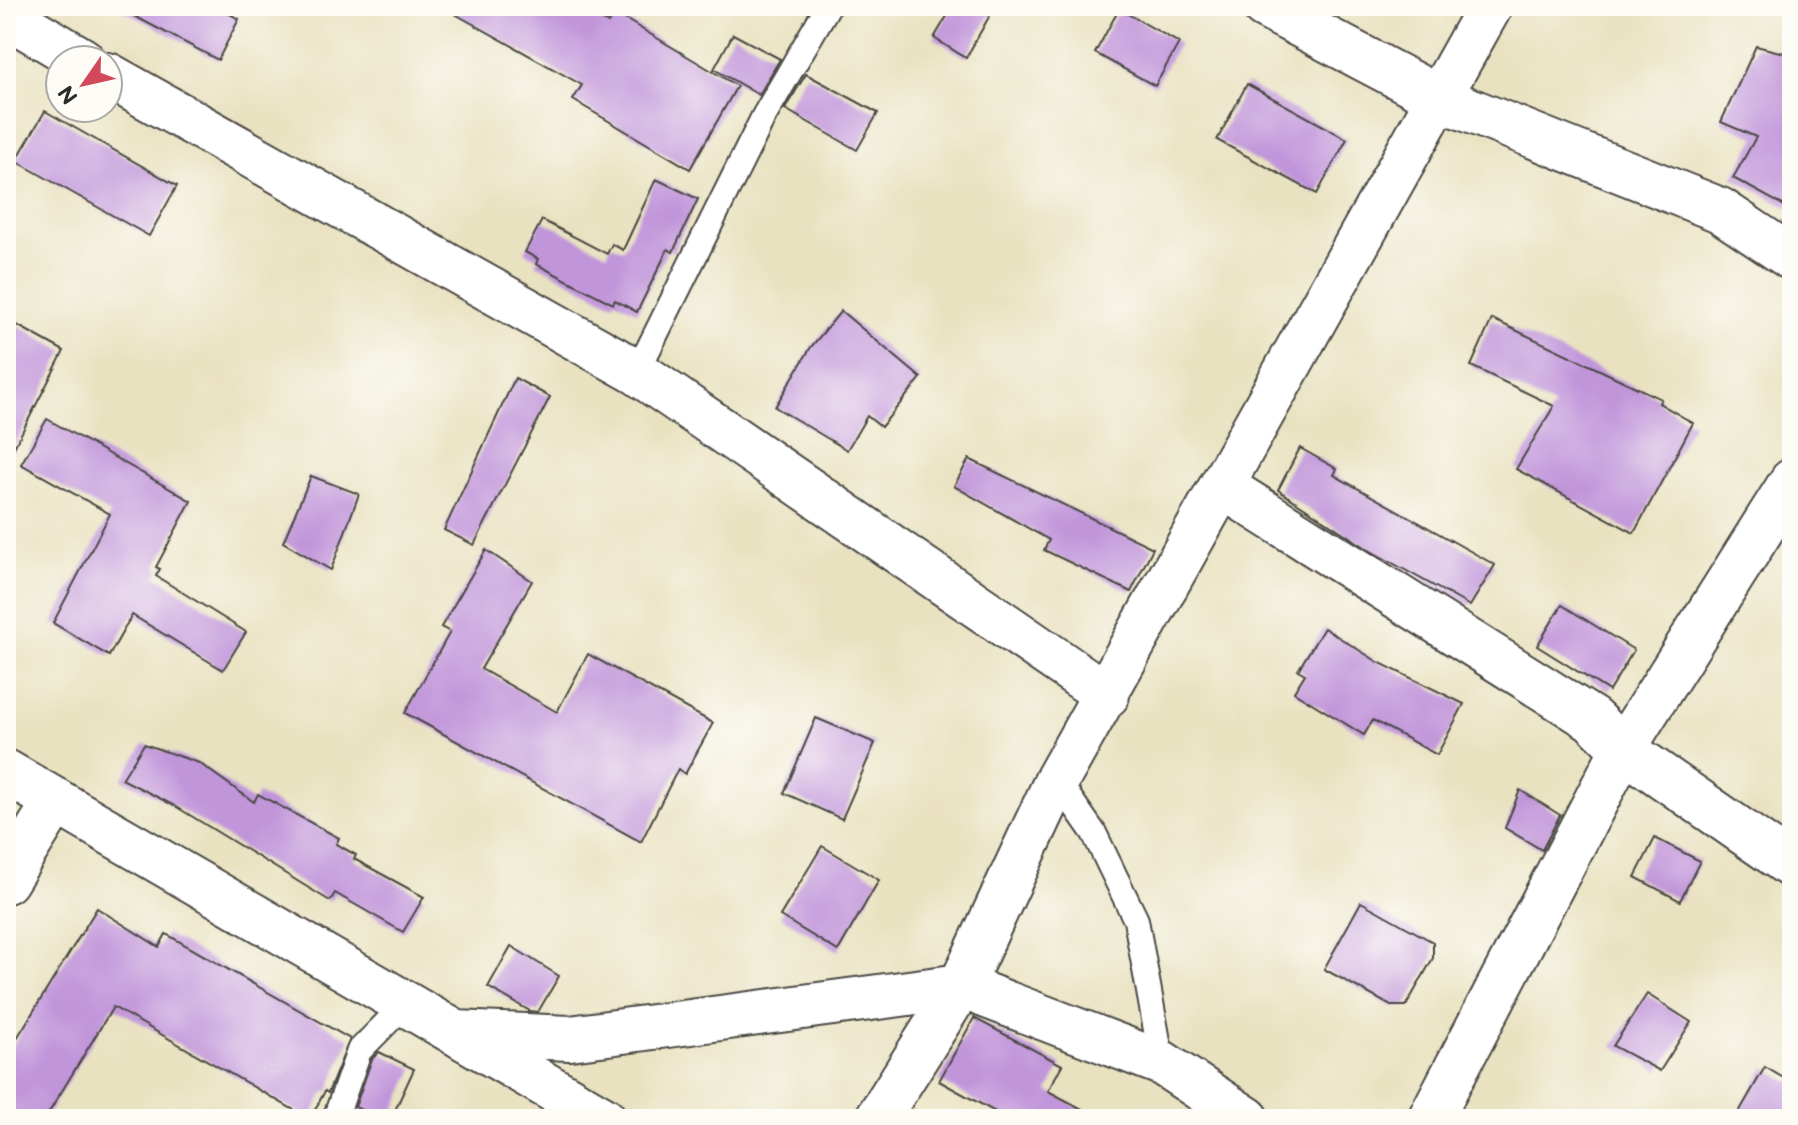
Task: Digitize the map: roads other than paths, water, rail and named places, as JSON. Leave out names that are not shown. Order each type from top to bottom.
[{"type":"street","points":[[1264,6],[1439,98],[1720,210],[1792,258]]},
{"type":"street","points":[[877,1119],[961,986],[1057,780],[1490,6]]},
{"type":"street","points":[[6,15],[55,44]]},
{"type":"street","points":[[124,84],[637,372],[1107,695]]},
{"type":"street","points":[[1430,1119],[1623,749],[1792,481]]},
{"type":"street","points":[[1222,486],[1592,719],[1623,749],[1792,866]]},
{"type":"street","points":[[6,772],[604,1119]]},
{"type":"street","points":[[6,881],[56,801]]},
{"type":"street","points":[[456,1033],[570,1038],[961,986],[1162,1063],[1247,1119]]},
{"type":"lane","points":[[637,372],[764,116],[828,6]]},
{"type":"lane","points":[[1057,780],[1094,833],[1136,920],[1162,1063]]},
{"type":"lane","points":[[335,1119],[359,1051],[405,1004]]}]
